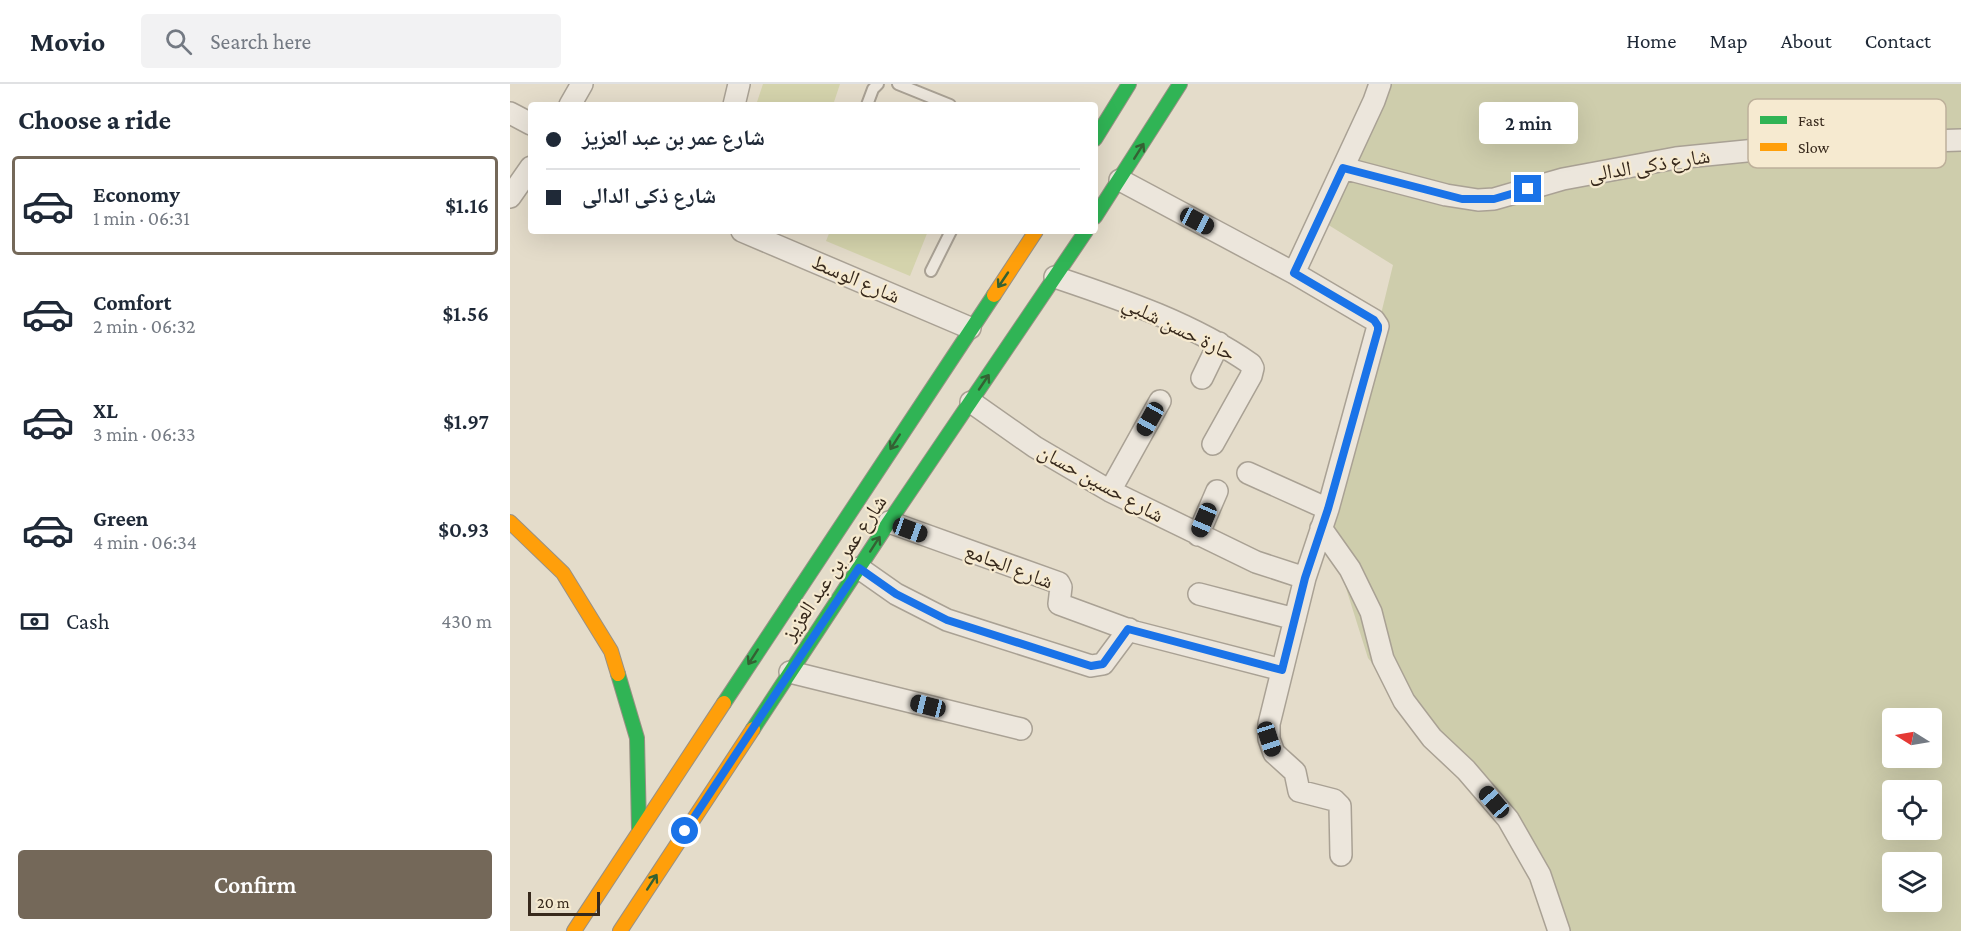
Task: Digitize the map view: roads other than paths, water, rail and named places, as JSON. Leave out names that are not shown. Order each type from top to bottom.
[{"type":"main road","points":[[1098,134],[1129,84]]},
{"type":"main road","points":[[1098,213],[1180,84]]},
{"type":"main road","name":"شارع عمر بن عبد العزيز","points":[[574,931],[1033,234]]},
{"type":"main road","name":"شارع عمر بن عبد العزيز","points":[[620,931],[889,522],[1084,234]]},
{"type":"main road","points":[[510,522],[563,573],[610,651],[636,738],[639,830]]},
{"type":"street","points":[[572,102],[582,84]]},
{"type":"street","points":[[735,102],[739,84]]},
{"type":"street","points":[[1294,273],[1380,84]]},
{"type":"street","points":[[510,113],[528,122]]},
{"type":"street","name":"شارع ذكى الدالى","points":[[1946,140],[1961,140]]},
{"type":"street","name":"شارع ذكى الدالى","points":[[1343,168],[1454,197],[1478,200],[1494,199],[1591,173],[1676,158],[1748,151]]},
{"type":"street","points":[[510,197],[528,171]]},
{"type":"street","points":[[1120,180],[1294,273],[1374,320],[1378,326],[1305,578],[1269,724],[1274,753],[1295,772],[1299,791],[1338,803],[1341,810],[1341,855]]},
{"type":"street","name":"شارع الوسط","points":[[749,234],[970,328]]},
{"type":"street","name":"حارة حسن شلبي","points":[[1055,276],[1138,305],[1218,343],[1234,352],[1253,368],[1251,376],[1213,444]]},
{"type":"street","points":[[1202,378],[1218,343]]},
{"type":"street","points":[[1110,491],[1160,401]]},
{"type":"street","name":"شارع حسين حسان","points":[[970,402],[1035,447],[1110,491],[1256,562],[1305,578]]},
{"type":"street","points":[[1248,472],[1324,518],[1371,612],[1383,659],[1404,700],[1432,738],[1466,770],[1508,819],[1540,875],[1559,931]]},
{"type":"street","points":[[1198,535],[1217,491]]},
{"type":"street","name":"شارع الجامع","points":[[889,522],[1059,583],[1061,587],[1058,601],[1061,606],[1128,629],[1282,670]]},
{"type":"street","points":[[859,568],[896,594],[947,620],[1091,666],[1103,664],[1128,629]]},
{"type":"street","points":[[1199,594],[1295,619]]},
{"type":"street","points":[[790,672],[1021,729]]},
{"type":"lane","points":[[868,102],[878,84]]},
{"type":"lane","points":[[898,84],[943,102]]},
{"type":"lane","points":[[931,272],[950,234]]}]
